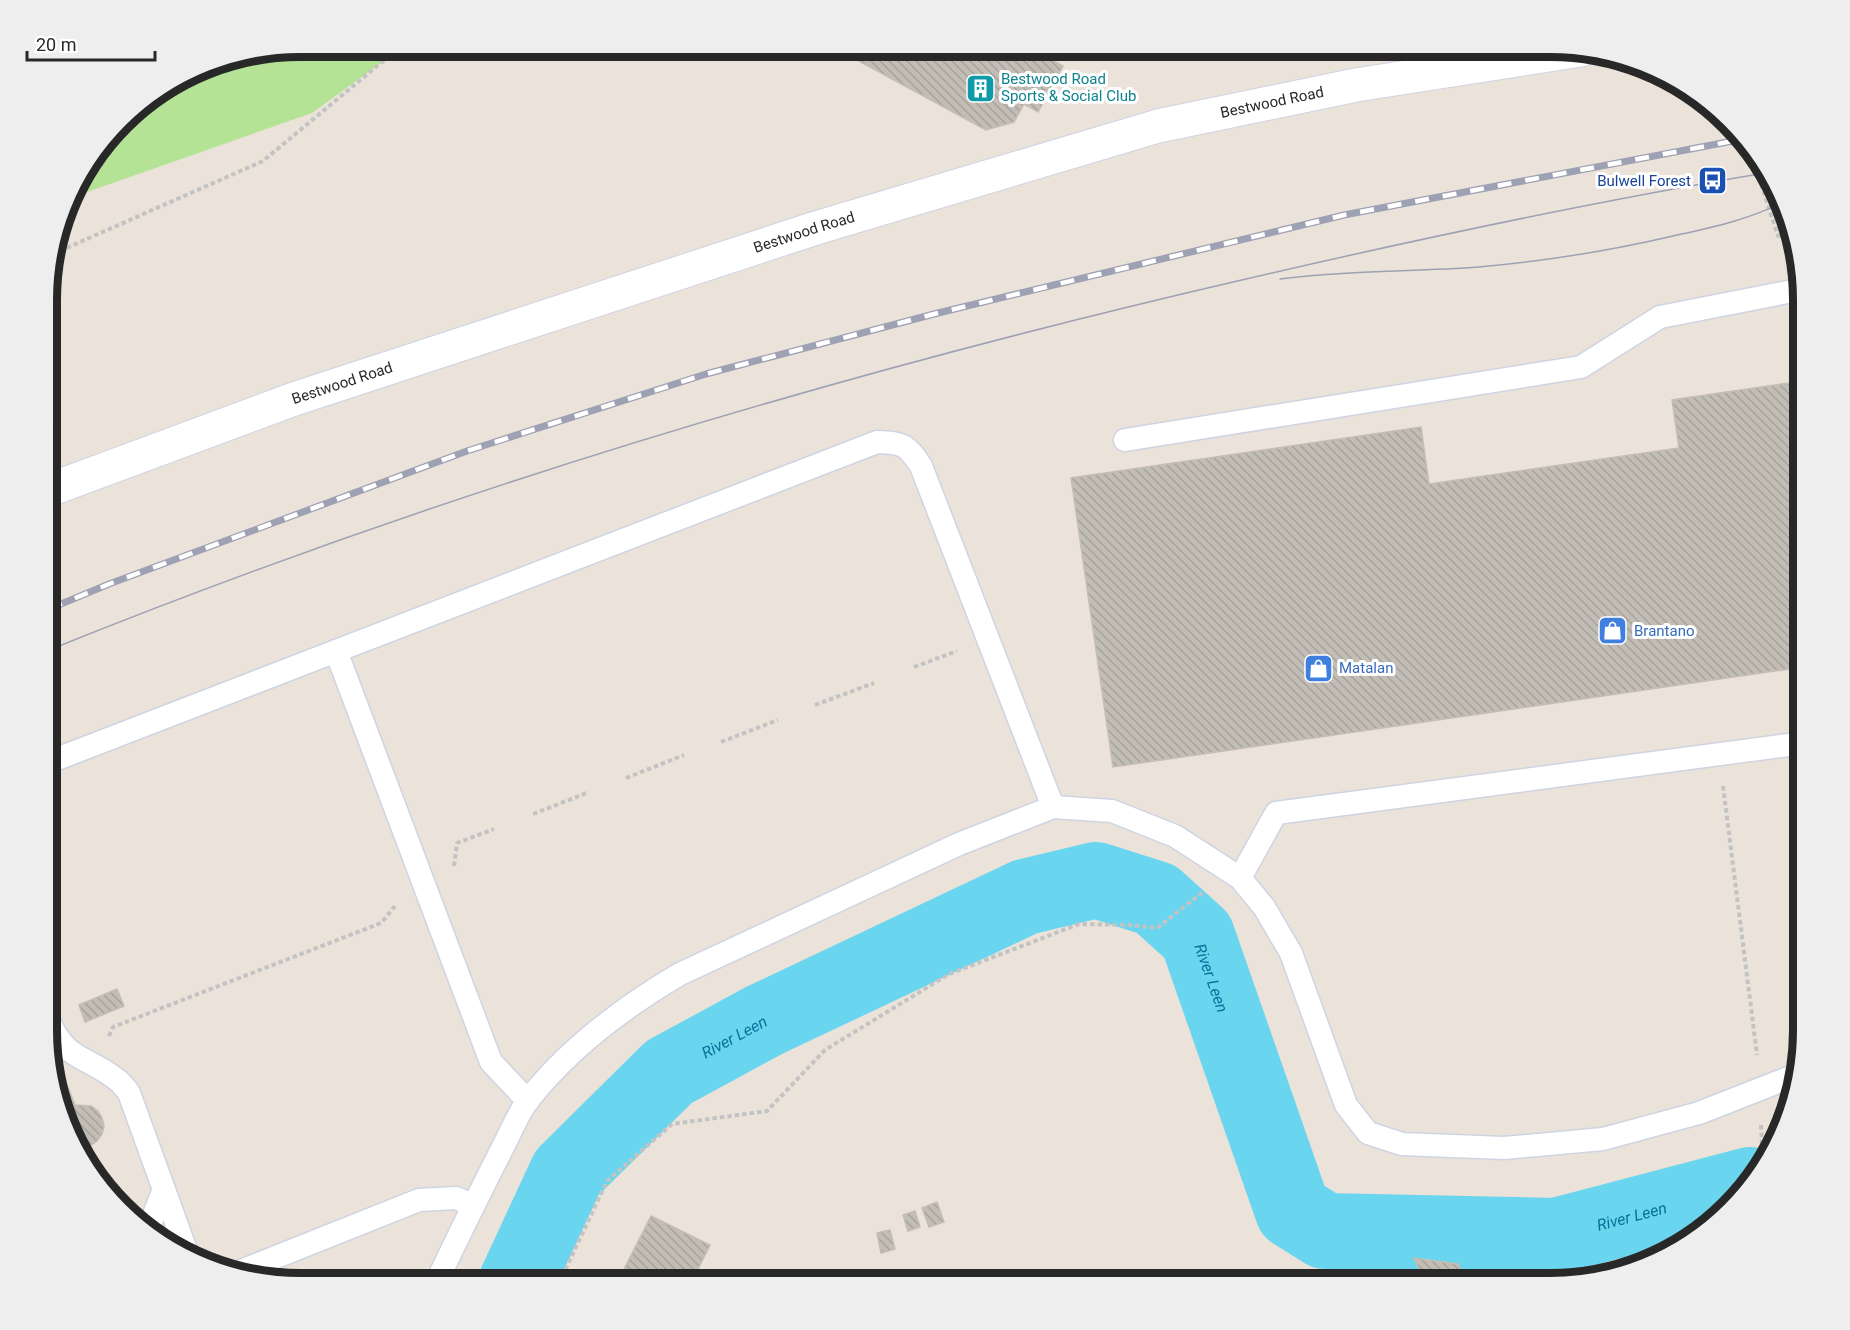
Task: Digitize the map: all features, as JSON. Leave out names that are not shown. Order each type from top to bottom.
[{"type":"street","name":"Bestwood Road","points":[[57,487],[294,399],[816,228],[1158,126],[1356,85],[1536,57]]},
{"type":"lane","points":[[1125,440],[1581,367],[1660,317],[1792,290]]},
{"type":"lane","points":[[57,759],[877,442],[897,443],[910,449],[921,466],[1053,807]]},
{"type":"lane","points":[[336,651],[491,1062],[528,1101]]},
{"type":"lane","points":[[1240,878],[1276,813],[1793,744]]},
{"type":"lane","points":[[441,1273],[473,1205],[528,1101],[568,1055],[646,994],[680,974],[959,844],[1053,807],[1112,811],[1175,836],[1240,878],[1264,907],[1291,953],[1346,1105],[1368,1133],[1402,1144],[1504,1148],[1603,1139],[1699,1113],[1788,1078]]},
{"type":"lane","points":[[57,1036],[68,1052],[117,1079],[129,1093],[183,1242]]},
{"type":"lane","points":[[151,1222],[164,1189]]},
{"type":"lane","points":[[250,1267],[419,1200],[456,1198],[473,1205]]},
{"type":"path","points":[[63,250],[263,161],[387,57]]},
{"type":"path","points":[[1761,184],[1778,236],[1784,234]]},
{"type":"path","points":[[914,667],[988,639]]},
{"type":"path","points":[[815,705],[874,683]]},
{"type":"path","points":[[721,741],[778,720]]},
{"type":"path","points":[[1719,754],[1761,1089],[1762,1148]]},
{"type":"path","points":[[626,778],[684,755]]},
{"type":"path","points":[[533,814],[589,792]]},
{"type":"path","points":[[452,875],[457,843],[494,829]]},
{"type":"path","points":[[564,1273],[607,1181],[672,1124],[767,1111],[825,1050],[949,974],[1079,924],[1157,928],[1206,889]]},
{"type":"path","points":[[106,1042],[113,1027],[381,923],[399,901]]},
{"type":"green space","points":[[389,57],[312,113],[82,194],[107,152],[128,128],[152,107],[193,82],[237,65],[268,59]]},
{"type":"building","name":"Bestwood Road Sports & Social Club","points":[[851,57],[1047,57],[1063,66],[1038,112],[1024,104],[1014,122],[986,130]]},
{"type":"building","points":[[1793,382],[1793,668],[1113,767],[1071,478],[1421,427],[1429,484],[1679,448],[1672,400]]},
{"type":"building","points":[[117,989],[124,1006],[85,1022],[79,1005]]},
{"type":"building","points":[[67,1085],[75,1105],[91,1106],[102,1118],[104,1126],[102,1134],[90,1146],[97,1163],[82,1137],[64,1086]]},
{"type":"building","points":[[937,1202],[944,1222],[929,1227],[922,1208]]},
{"type":"building","points":[[915,1211],[920,1227],[908,1231],[903,1215]]},
{"type":"building","points":[[651,1216],[710,1245],[696,1273],[622,1273]]},
{"type":"building","points":[[890,1230],[895,1249],[881,1253],[877,1233]]},
{"type":"building","points":[[1414,1258],[1458,1264],[1462,1273],[1421,1273]]},
{"type":"waterway","name":"River Leen","points":[[521,1273],[567,1173],[669,1072],[765,1020],[1025,897],[1096,880],[1156,899],[1197,936],[1293,1211],[1325,1231],[1556,1236],[1734,1189]]},
{"type":"tram line","points":[[57,647],[342,539],[491,488],[791,396],[1094,315],[1311,264],[1570,209],[1757,174]]},
{"type":"tram line","points":[[1280,279],[1330,274],[1479,267],[1577,255],[1714,227],[1774,206]]},
{"type":"railway","points":[[57,606],[109,584],[467,451],[706,374],[934,314],[1344,215],[1734,141]]},
{"type":"place","name":"Bestwood Road Sports & Social Club","points":[[980,88]]},
{"type":"place","name":"Bulwell Forest","points":[[1712,181]]},
{"type":"place","name":"Brantano","points":[[1613,631]]},
{"type":"place","name":"Matalan","points":[[1318,668]]}]
